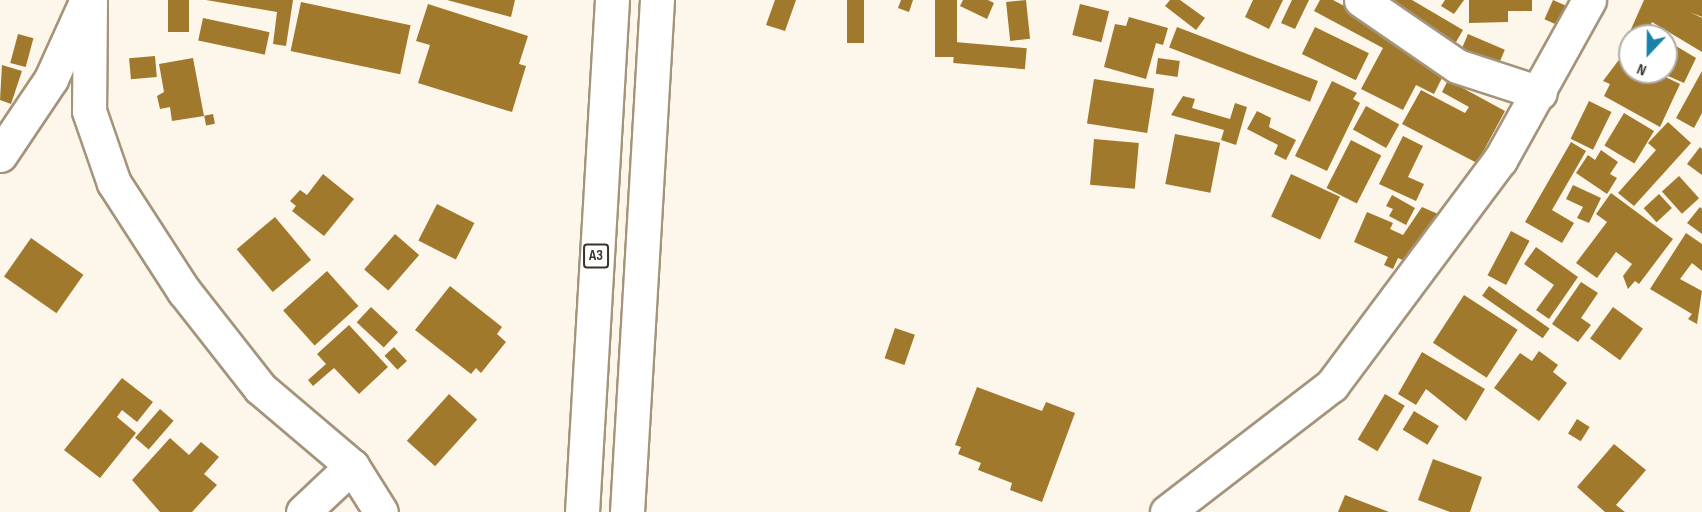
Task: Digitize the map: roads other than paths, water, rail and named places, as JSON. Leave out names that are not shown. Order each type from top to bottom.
[{"type":"main road","points":[[4,138],[51,79],[88,0]]},
{"type":"main road","points":[[88,0],[89,111],[114,183],[184,291],[260,388],[352,466],[381,512]]},
{"type":"main road","name":"A3","points":[[582,512],[612,0]]},
{"type":"main road","points":[[627,512],[657,0]]},
{"type":"main road","points":[[1361,0],[1457,66],[1539,93]]},
{"type":"main road","points":[[1167,512],[1332,385],[1500,160],[1589,0]]},
{"type":"main road","points":[[303,512],[352,466]]}]
